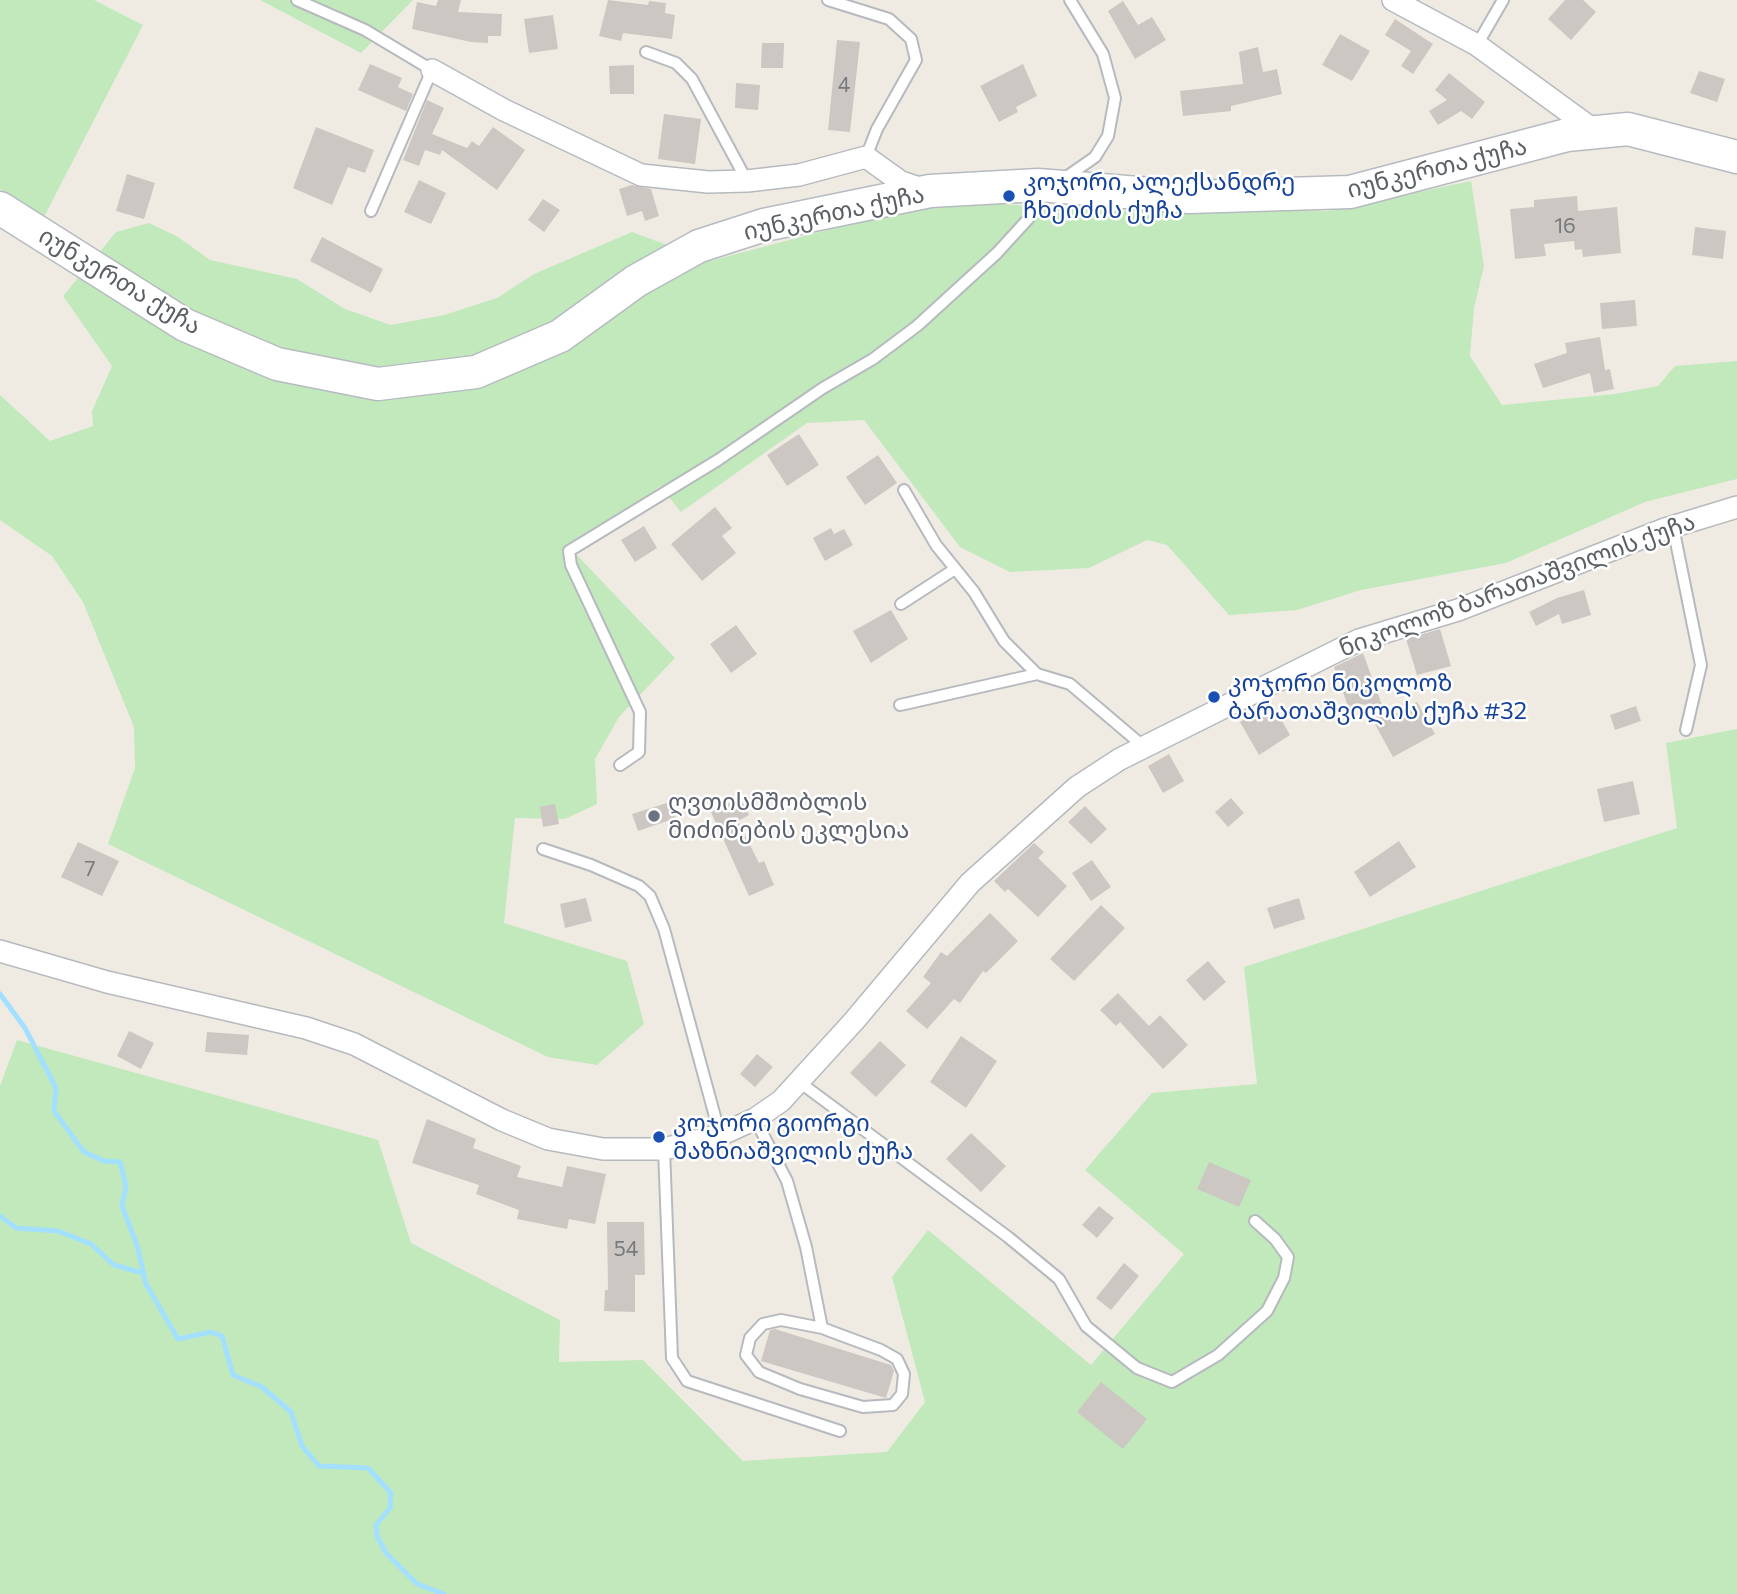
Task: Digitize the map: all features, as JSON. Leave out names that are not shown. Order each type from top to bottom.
[{"type":"main road","name":"იუნკერთა ქუჩა","points":[[0,208],[186,325],[277,364],[378,384],[476,372],[560,336],[636,281],[699,246],[764,225],[930,191],[1046,185],[1189,197],[1350,192],[1567,135],[1628,129],[1737,157]]},
{"type":"street","points":[[1393,0],[1477,45],[1595,131]]},
{"type":"street","points":[[432,70],[504,110],[641,175],[708,182],[747,181],[799,175],[866,157],[901,182],[930,191]]},
{"type":"street","name":"ნიკოლოზ ბარათაშვილის ქუჩა","points":[[0,951],[107,982],[318,1032],[354,1044],[502,1120],[548,1139],[603,1149],[664,1149],[720,1135],[755,1119],[781,1101],[854,1021],[970,883],[1077,787],[1143,746],[1359,640],[1458,610],[1673,527],[1737,507]]},
{"type":"lane","points":[[297,0],[365,30],[432,70],[371,211]]},
{"type":"lane","points":[[828,0],[889,19],[911,39],[916,60],[877,129],[866,157]]},
{"type":"lane","points":[[620,765],[639,752],[640,712],[571,565],[569,551],[620,523],[658,495],[718,460],[823,388],[873,359],[917,326],[997,253],[1029,218],[1046,185],[1095,157],[1108,136],[1115,98],[1103,54],[1070,0]]},
{"type":"lane","points":[[1477,45],[1503,0]]},
{"type":"lane","points":[[646,52],[676,63],[692,79],[747,181]]},
{"type":"lane","points":[[904,490],[936,545],[1004,641],[1037,674],[1070,684],[1143,746]]},
{"type":"lane","points":[[1673,527],[1702,665],[1686,730]]},
{"type":"lane","points":[[901,604],[955,569]]},
{"type":"lane","points":[[900,705],[1037,674]]},
{"type":"lane","points":[[543,849],[591,865],[639,886],[650,896],[664,929],[720,1135]]},
{"type":"lane","points":[[798,1082],[1008,1237],[1059,1279],[1086,1326],[1137,1368],[1172,1382],[1218,1355],[1267,1311],[1284,1278],[1288,1257],[1275,1239],[1255,1221]]},
{"type":"lane","points":[[755,1119],[787,1181],[806,1247],[822,1328]]},
{"type":"lane","points":[[664,1149],[672,1358],[687,1381],[840,1430]]},
{"type":"lane","points":[[782,1320],[822,1328],[881,1350],[897,1359],[904,1374],[902,1394],[893,1405],[863,1408],[800,1389],[759,1372],[746,1354],[750,1338],[763,1324],[782,1320]]},
{"type":"green space","points":[[0,0],[94,0],[143,25],[44,217],[0,189]]},
{"type":"green space","points":[[260,0],[413,0],[361,53]]},
{"type":"green space","points":[[1471,181],[1484,266],[1474,308],[1470,356],[1502,405],[1615,394],[1658,386],[1675,366],[1737,361],[1737,479],[1645,502],[1506,563],[1361,590],[1297,610],[1229,615],[1167,545],[1147,540],[1089,568],[1010,572],[960,547],[864,420],[807,423],[681,512],[660,486],[575,553],[675,658],[619,717],[595,759],[597,804],[565,819],[515,818],[504,923],[627,961],[644,1024],[597,1065],[548,1057],[108,844],[135,768],[134,727],[83,602],[52,556],[0,520],[0,395],[50,441],[93,426],[92,411],[112,366],[63,296],[116,232],[149,223],[178,237],[210,260],[297,279],[345,309],[391,325],[444,315],[497,298],[534,274],[632,232],[710,261],[850,224],[953,201],[1109,211],[1329,211]]},
{"type":"green space","points":[[1737,729],[1737,1594],[0,1594],[0,1086],[17,1040],[378,1140],[411,1243],[560,1320],[559,1362],[643,1360],[743,1461],[887,1452],[925,1402],[892,1277],[928,1230],[1091,1365],[1184,1254],[1085,1170],[1152,1093],[1257,1084],[1244,967],[1677,828],[1666,743]]},
{"type":"building","points":[[438,0],[461,0],[458,12],[502,14],[501,36],[488,36],[488,43],[471,42],[412,29],[417,2],[436,6]]},
{"type":"building","points":[[608,0],[648,5],[649,1],[666,3],[665,13],[675,15],[672,39],[623,33],[621,41],[599,36]]},
{"type":"building","points":[[1565,0],[1583,0],[1596,12],[1571,40],[1548,19]]},
{"type":"building","points":[[1123,1],[1138,25],[1152,17],[1166,40],[1135,59],[1108,11]]},
{"type":"building","points":[[553,15],[558,49],[529,53],[524,19]]},
{"type":"building","points":[[1395,19],[1433,44],[1413,74],[1401,66],[1411,51],[1385,35]]},
{"type":"building","points":[[1340,34],[1370,51],[1352,81],[1322,65]]},
{"type":"building","points":[[837,40],[860,42],[850,132],[828,130]]},
{"type":"building","points":[[762,43],[784,43],[783,68],[761,68]]},
{"type":"building","points":[[1258,47],[1263,72],[1277,69],[1282,94],[1231,106],[1231,111],[1183,116],[1180,91],[1243,84],[1239,52]]},
{"type":"building","points":[[370,64],[402,78],[398,87],[413,94],[406,111],[358,90]]},
{"type":"building","points":[[1023,64],[1037,96],[1016,107],[1018,112],[999,122],[980,86]]},
{"type":"building","points":[[634,65],[634,94],[610,94],[609,66]]},
{"type":"building","points":[[1699,71],[1725,79],[1717,102],[1690,93]]},
{"type":"building","points":[[1449,73],[1485,102],[1472,119],[1461,111],[1438,125],[1429,111],[1447,100],[1435,90]]},
{"type":"building","points":[[736,83],[760,85],[758,110],[735,108]]},
{"type":"building","points":[[427,100],[444,108],[432,134],[467,148],[472,141],[479,146],[493,127],[525,150],[497,190],[442,150],[440,155],[425,150],[419,166],[403,160]]},
{"type":"building","points":[[664,114],[701,119],[695,164],[658,159]]},
{"type":"building","points":[[316,127],[374,150],[365,173],[348,167],[332,205],[293,188]]},
{"type":"building","points":[[127,174],[155,183],[144,219],[116,211]]},
{"type":"building","points":[[419,180],[446,193],[431,224],[404,212]]},
{"type":"building","points":[[632,185],[651,189],[659,216],[645,221],[642,211],[627,216],[619,189]]},
{"type":"building","points":[[1577,196],[1578,211],[1617,207],[1621,253],[1583,257],[1582,249],[1575,250],[1574,241],[1544,244],[1546,256],[1515,259],[1510,209],[1534,207],[1534,200]]},
{"type":"building","points":[[543,199],[560,210],[544,232],[528,220]]},
{"type":"building","points":[[1695,227],[1726,231],[1723,259],[1692,255]]},
{"type":"building","points":[[322,237],[383,269],[371,293],[310,261]]},
{"type":"building","points":[[1635,300],[1637,326],[1602,329],[1600,303]]},
{"type":"building","points":[[1600,337],[1605,370],[1610,369],[1614,389],[1594,393],[1590,373],[1543,388],[1534,364],[1567,353],[1565,343]]},
{"type":"building","points":[[799,434],[819,465],[787,486],[767,455]]},
{"type":"building","points":[[878,455],[897,483],[865,505],[846,477]]},
{"type":"building","points":[[715,507],[732,528],[722,536],[736,553],[702,581],[671,544]]},
{"type":"building","points":[[644,526],[657,548],[635,562],[621,540]]},
{"type":"building","points":[[831,528],[834,534],[844,529],[853,545],[825,561],[813,538]]},
{"type":"building","points":[[1584,590],[1591,615],[1562,624],[1559,614],[1536,626],[1529,612],[1557,598]]},
{"type":"building","points":[[891,610],[908,639],[871,663],[853,631]]},
{"type":"building","points":[[736,625],[757,654],[731,673],[710,644]]},
{"type":"building","points":[[1440,629],[1451,666],[1417,675],[1406,639]]},
{"type":"building","points":[[1363,653],[1387,719],[1417,702],[1435,734],[1393,757],[1364,704],[1349,709],[1334,667]]},
{"type":"building","points":[[1272,703],[1290,735],[1259,755],[1240,722]]},
{"type":"building","points":[[1636,706],[1641,721],[1615,730],[1610,715]]},
{"type":"building","points":[[1169,754],[1184,781],[1163,793],[1148,766]]},
{"type":"building","points":[[1633,781],[1640,814],[1604,822],[1597,789]]},
{"type":"building","points":[[740,798],[749,815],[738,821],[759,863],[764,861],[774,885],[749,896],[711,812]]},
{"type":"building","points":[[1231,798],[1244,813],[1228,827],[1215,812]]},
{"type":"building","name":"ღვთისმშობლის მიძინების ეკლესია","points":[[670,802],[676,818],[638,831],[632,814]]},
{"type":"building","points":[[555,804],[559,824],[543,827],[540,807]]},
{"type":"building","points":[[1085,806],[1107,829],[1091,844],[1068,822]]},
{"type":"building","points":[[1399,841],[1416,867],[1370,897],[1354,872]]},
{"type":"building","points":[[78,842],[119,861],[102,896],[61,877]]},
{"type":"building","points":[[1034,843],[1044,852],[1038,858],[1067,886],[1038,917],[1008,889],[1005,892],[994,881]]},
{"type":"building","points":[[1092,860],[1111,887],[1091,901],[1072,873]]},
{"type":"building","points":[[586,898],[592,921],[565,928],[560,904]]},
{"type":"building","points":[[1299,898],[1305,919],[1274,929],[1267,908]]},
{"type":"building","points":[[1101,905],[1125,928],[1074,981],[1050,959]]},
{"type":"building","points":[[990,913],[1018,941],[986,973],[983,971],[960,1003],[954,999],[927,1029],[906,1011],[931,983],[923,977],[941,952],[947,956]]},
{"type":"building","points":[[1208,961],[1226,982],[1204,1001],[1186,980]]},
{"type":"building","points":[[1118,993],[1149,1026],[1160,1015],[1188,1045],[1163,1069],[1120,1022],[1116,1026],[1100,1010]]},
{"type":"building","points":[[129,1031],[154,1043],[141,1069],[117,1056]]},
{"type":"building","points":[[207,1032],[249,1035],[247,1055],[205,1052]]},
{"type":"building","points":[[961,1036],[997,1061],[966,1108],[930,1082]]},
{"type":"building","points":[[880,1041],[906,1065],[876,1097],[850,1073]]},
{"type":"building","points":[[757,1054],[773,1067],[755,1087],[740,1074]]},
{"type":"building","points":[[427,1119],[476,1139],[473,1148],[521,1166],[517,1177],[562,1187],[567,1166],[606,1174],[595,1224],[569,1219],[567,1229],[517,1219],[519,1210],[476,1194],[479,1185],[412,1163]]},
{"type":"building","points":[[971,1133],[1006,1166],[981,1192],[946,1159]]},
{"type":"building","points":[[1209,1162],[1251,1180],[1239,1207],[1197,1189]]},
{"type":"building","points":[[1099,1206],[1114,1218],[1097,1238],[1082,1225]]},
{"type":"building","points":[[607,1222],[644,1222],[645,1275],[635,1275],[635,1312],[604,1311],[605,1290],[608,1290]]},
{"type":"building","points":[[1124,1263],[1139,1276],[1111,1310],[1096,1298]]},
{"type":"building","points":[[775,1329],[891,1365],[894,1371],[886,1398],[761,1361],[770,1330]]},
{"type":"building","points":[[1101,1382],[1147,1419],[1123,1449],[1077,1412]]},
{"type":"waterway","points":[[0,994],[25,1028],[56,1088],[54,1111],[84,1152],[104,1161],[120,1162],[126,1186],[122,1206],[137,1245],[146,1284],[178,1339],[211,1332],[222,1336],[233,1375],[262,1387],[291,1412],[302,1446],[319,1466],[368,1468],[391,1493],[390,1508],[376,1525],[377,1536],[386,1553],[417,1584],[444,1594]]},
{"type":"waterway","points":[[0,1216],[16,1228],[58,1231],[91,1244],[114,1265],[143,1273]]},
{"type":"place","name":"კოჯორი, ალექსანდრე ჩხეიძის ქუჩა","points":[[1009,196]]},
{"type":"place","name":"კოჯორი ნიკოლოზ ბარათაშვილის ქუჩა #32","points":[[1214,697]]},
{"type":"place","name":"ღვთისმშობლის მიძინების ეკლესია","points":[[654,816]]},
{"type":"place","name":"კოჯორი გიორგი მაზნიაშვილის ქუჩა","points":[[659,1137]]}]
